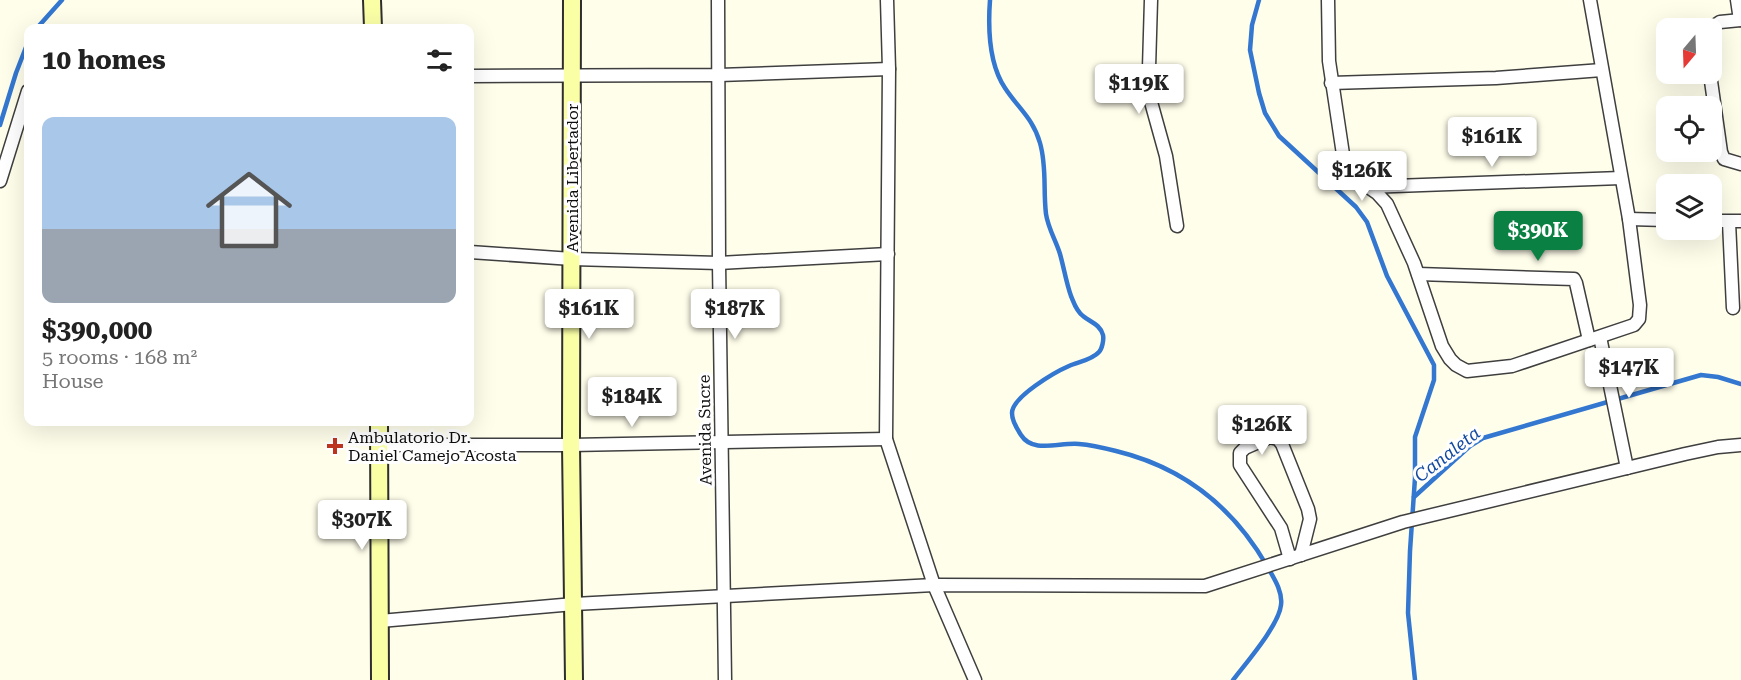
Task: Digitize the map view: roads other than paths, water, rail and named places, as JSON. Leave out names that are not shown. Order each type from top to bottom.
[{"type":"main road","points":[[372,0],[373,24]]},
{"type":"main road","name":"Avenida Libertador","points":[[572,0],[571,445],[574,680]]},
{"type":"main road","points":[[379,426],[380,680]]},
{"type":"street","name":"Avenida Sucre","points":[[718,0],[725,680]]},
{"type":"street","points":[[887,0],[889,69],[886,439],[934,585],[975,680]]},
{"type":"street","points":[[1151,0],[1149,68],[1151,102],[1166,156],[1177,226]]},
{"type":"street","points":[[1328,0],[1331,83],[1344,160],[1355,178],[1387,204],[1418,274],[1442,346],[1450,359],[1463,370],[1474,371],[1512,366],[1634,325],[1639,319],[1640,305],[1629,219],[1590,0]]},
{"type":"street","points":[[1722,22],[1741,20],[1737,0]]},
{"type":"street","points":[[474,76],[719,75],[889,69]]},
{"type":"street","points":[[1331,83],[1496,78],[1602,70]]},
{"type":"street","points":[[1711,84],[1721,152],[1724,159],[1741,164]]},
{"type":"street","points":[[0,181],[24,104]]},
{"type":"street","points":[[1366,187],[1621,178]]},
{"type":"street","points":[[1629,219],[1656,220]]},
{"type":"street","points":[[1733,308],[1735,221]]},
{"type":"street","points":[[474,252],[572,259],[719,263],[888,255]]},
{"type":"street","points":[[1418,274],[1574,279],[1594,338],[1627,468]]},
{"type":"street","points":[[1270,437],[1278,439],[1282,444],[1308,509],[1310,519],[1295,557],[1281,528],[1240,465],[1240,453],[1245,448],[1270,437]]},
{"type":"street","points":[[379,445],[571,445],[886,439]]},
{"type":"street","points":[[380,621],[574,604],[934,585],[1197,586],[1220,582],[1403,522],[1718,447],[1741,445]]},
{"type":"waterway","points":[[41,24],[62,0]]},
{"type":"waterway","points":[[990,0],[989,22],[996,68],[1005,88],[1025,114],[1040,143],[1047,219],[1060,254],[1071,296],[1079,312],[1102,331],[1103,337],[1101,349],[1096,355],[1054,374],[1026,393],[1014,407],[1012,413],[1014,421],[1021,435],[1032,444],[1093,446],[1140,458],[1163,467],[1204,492],[1238,525],[1277,584],[1281,605],[1268,633],[1233,680]]},
{"type":"waterway","points":[[1259,0],[1252,25],[1250,50],[1265,113],[1279,136],[1356,207],[1367,222],[1387,276],[1434,365],[1434,380],[1415,437],[1408,613],[1415,680]]},
{"type":"waterway","points":[[0,125],[24,52]]},
{"type":"waterway","name":"Canaleta","points":[[1414,497],[1470,446],[1483,438],[1701,375],[1741,384]]},
{"type":"place","name":"Ambulatorio Dr. Daniel Camejo Acosta","points":[[335,446]]}]
